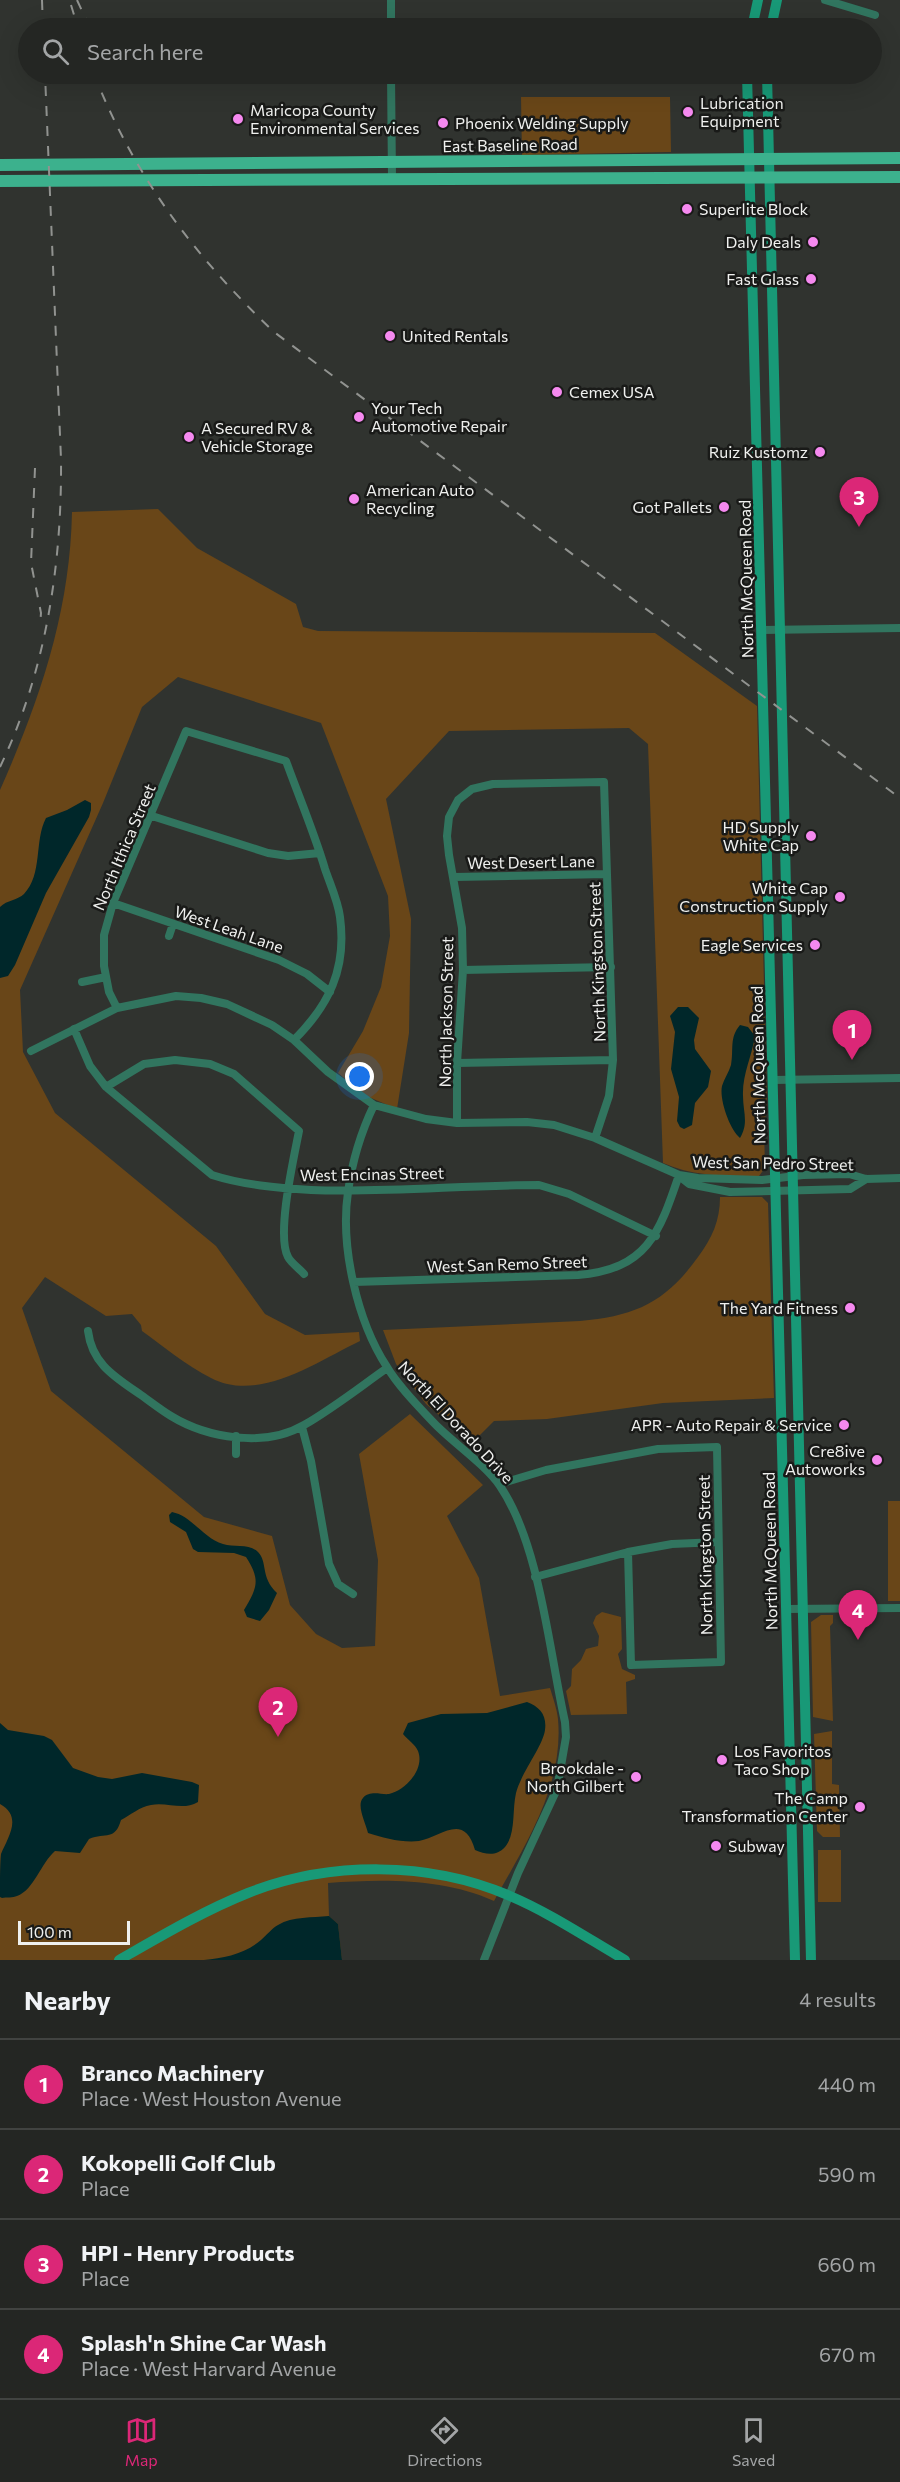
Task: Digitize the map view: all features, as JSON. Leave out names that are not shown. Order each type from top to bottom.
[{"type":"main road","points":[[754,18],[758,0]]},
{"type":"main road","points":[[773,18],[777,0]]},
{"type":"main road","name":"North McQueen Road","points":[[747,84],[795,1960]]},
{"type":"main road","name":"North McQueen Road","points":[[767,84],[812,1960]]},
{"type":"main road","name":"East Baseline Road","points":[[0,181],[519,178],[769,169],[900,158]]},
{"type":"main road","points":[[519,178],[525,170],[582,168],[602,160]]},
{"type":"main road","name":"East Baseline Road","points":[[0,165],[602,160],[900,177]]},
{"type":"main road","points":[[444,179],[467,172],[498,170],[503,168],[507,162]]},
{"type":"main road","points":[[174,180],[180,174],[202,171],[223,163]]},
{"type":"main road","points":[[226,179],[241,173],[264,171],[274,163]]},
{"type":"main road","points":[[755,370],[774,370]]},
{"type":"main road","points":[[768,868],[785,867]]},
{"type":"main road","points":[[790,1770],[807,1770]]},
{"type":"main road","points":[[119,1960],[230,1900],[269,1885],[325,1873],[372,1869],[457,1878],[509,1895],[544,1912],[625,1960]]},
{"type":"street","points":[[391,0],[391,18]]},
{"type":"street","points":[[825,0],[875,15]]},
{"type":"street","points":[[391,84],[392,179]]},
{"type":"street","points":[[762,630],[900,628]]},
{"type":"street","name":"North Ithica Street","points":[[117,1008],[109,992],[106,977],[104,934],[113,903],[152,816],[186,731],[286,761],[320,853]]},
{"type":"street","name":"North Jackson Street","points":[[457,1123],[462,928],[447,836],[449,817],[458,800],[472,789],[493,784],[604,782]]},
{"type":"street","name":"North Kingston Street","points":[[595,1138],[609,1096],[614,1060],[604,782]]},
{"type":"street","points":[[152,816],[268,853],[288,856],[320,853],[340,916],[341,954],[330,992],[315,1019],[294,1041]]},
{"type":"street","name":"West Desert Lane","points":[[454,877],[607,874]]},
{"type":"street","name":"West Leah Lane","points":[[113,903],[279,960],[307,974],[330,992]]},
{"type":"street","points":[[169,936],[173,924]]},
{"type":"street","points":[[462,970],[611,967]]},
{"type":"street","points":[[82,982],[106,977]]},
{"type":"street","name":"West San Pedro Street","points":[[31,1051],[117,1008],[176,996],[201,998],[227,1004],[252,1015],[294,1041],[328,1072],[374,1105],[426,1119],[457,1123],[527,1122],[554,1125],[595,1138],[678,1175],[689,1184],[708,1189],[730,1192],[850,1189],[866,1179]]},
{"type":"street","name":"West Encinas Street","points":[[74,1029],[90,1066],[106,1087],[212,1175],[228,1180],[287,1188],[348,1191],[539,1185],[569,1194],[656,1236]]},
{"type":"street","points":[[106,1087],[144,1064],[175,1060],[210,1064],[234,1074],[299,1131],[287,1188],[285,1230],[287,1257],[304,1274]]},
{"type":"street","points":[[457,1063],[614,1060]]},
{"type":"street","points":[[773,1080],[900,1078]]},
{"type":"street","name":"North El Dorado Drive","points":[[374,1105],[361,1133],[348,1191],[346,1216],[354,1282],[366,1322],[387,1368],[434,1424],[499,1484],[513,1510],[529,1551],[565,1722],[566,1737],[557,1789],[509,1895],[484,1960]]},
{"type":"street","name":"West San Pedro Street","points":[[678,1175],[720,1180],[849,1174],[866,1179],[900,1179]]},
{"type":"street","name":"West San Remo Street","points":[[354,1282],[596,1274],[614,1269],[638,1254],[656,1236],[678,1175]]},
{"type":"street","points":[[88,1331],[93,1354],[124,1383],[171,1417],[216,1435],[275,1436],[302,1426],[387,1368]]},
{"type":"street","points":[[302,1426],[311,1461],[329,1564],[338,1584],[353,1594]]},
{"type":"street","points":[[236,1436],[236,1454]]},
{"type":"street","name":"North Kingston Street","points":[[499,1484],[546,1470],[658,1449],[717,1447],[721,1662],[631,1665],[628,1552]]},
{"type":"street","points":[[535,1577],[628,1552],[672,1545],[718,1542]]},
{"type":"street","points":[[786,1609],[900,1608]]},
{"type":"shaded area","points":[[521,97],[670,97],[671,152],[522,155]]},
{"type":"shaded area","points":[[158,509],[197,548],[296,604],[303,627],[318,631],[655,633],[757,706],[767,1105],[764,1128],[765,1168],[759,1176],[722,1176],[698,1173],[663,1163],[648,744],[629,728],[449,731],[386,799],[411,919],[409,1033],[397,1109],[364,1095],[338,1073],[363,1031],[381,987],[390,936],[388,896],[321,723],[178,677],[142,707],[103,803],[20,990],[23,1052],[55,1113],[216,1246],[265,1314],[305,1335],[359,1332],[360,1341],[287,1377],[248,1386],[229,1384],[211,1378],[175,1356],[142,1331],[141,1325],[132,1314],[106,1316],[45,1277],[22,1308],[51,1391],[204,1517],[272,1536],[290,1605],[316,1634],[342,1648],[375,1646],[378,1560],[359,1454],[410,1414],[483,1485],[447,1516],[479,1578],[500,1696],[550,1688],[557,1715],[558,1744],[549,1791],[529,1836],[494,1901],[474,1893],[434,1884],[391,1881],[328,1883],[329,1916],[338,1924],[342,1960],[0,1960],[0,790],[28,723],[50,655],[66,585],[72,512]]},
{"type":"shaded area","points":[[720,1197],[762,1197],[768,1203],[774,1398],[663,1403],[547,1419],[494,1421],[472,1443],[426,1404],[396,1364],[383,1330],[580,1321],[633,1311],[647,1304],[673,1286],[703,1250],[717,1222]]},
{"type":"shaded area","points":[[888,1501],[900,1501],[900,1601],[888,1601]]},
{"type":"shaded area","points":[[602,1612],[621,1617],[622,1649],[618,1654],[622,1669],[635,1675],[635,1679],[626,1682],[627,1714],[571,1715],[566,1691],[571,1686],[572,1669],[581,1660],[586,1649],[598,1646],[599,1636],[593,1623],[596,1616]]},
{"type":"shaded area","points":[[821,1615],[833,1615],[833,1623],[830,1626],[833,1721],[813,1717],[811,1622]]},
{"type":"shaded area","points":[[832,1731],[832,1784],[839,1785],[840,1837],[823,1837],[817,1831],[814,1734]]},
{"type":"shaded area","points":[[818,1850],[841,1850],[841,1902],[818,1902]]},
{"type":"water","points":[[85,800],[91,803],[89,817],[46,893],[15,965],[8,976],[0,978],[0,907],[22,896],[30,886],[34,877],[42,827],[46,818]]},
{"type":"water","points":[[678,1007],[688,1007],[699,1018],[694,1040],[695,1049],[711,1071],[708,1087],[695,1103],[692,1125],[684,1129],[677,1121],[679,1097],[671,1069],[675,1032],[670,1016]]},
{"type":"water","points":[[740,1025],[748,1027],[755,1036],[744,1081],[745,1122],[740,1138],[729,1122],[724,1106],[722,1086],[731,1065],[734,1034]]},
{"type":"water","points":[[172,1512],[186,1518],[216,1541],[254,1549],[258,1552],[263,1560],[268,1581],[277,1593],[269,1610],[260,1621],[247,1617],[244,1610],[252,1596],[255,1584],[254,1572],[246,1557],[234,1553],[198,1552],[193,1549],[186,1532],[170,1522],[169,1515]]},
{"type":"water","points":[[527,1702],[542,1712],[545,1730],[516,1793],[511,1835],[502,1850],[490,1854],[475,1850],[470,1838],[458,1829],[419,1841],[393,1840],[368,1833],[361,1810],[363,1798],[372,1793],[389,1794],[402,1788],[412,1778],[419,1765],[418,1751],[403,1734],[408,1723],[441,1714],[487,1713]]},
{"type":"water","points":[[0,1723],[8,1730],[44,1736],[52,1740],[73,1768],[98,1777],[112,1779],[142,1773],[192,1782],[199,1785],[198,1802],[187,1806],[157,1804],[139,1809],[121,1820],[119,1827],[113,1833],[89,1839],[80,1853],[55,1851],[23,1893],[15,1897],[2,1898],[0,1897],[1,1854],[12,1828],[12,1821],[7,1809],[0,1804]]},
{"type":"water","points":[[329,1916],[338,1924],[342,1960],[204,1960],[248,1949],[284,1922]]},
{"type":"railway","points":[[42,0],[43,18]]},
{"type":"railway","points":[[77,0],[85,18]]},
{"type":"railway","points":[[71,5],[75,18]]},
{"type":"railway","points":[[0,767],[16,731],[40,655],[54,578],[61,499],[45,84]]},
{"type":"railway","points":[[98,84],[128,147],[169,213],[218,274],[274,332],[900,798]]},
{"type":"railway","points":[[35,468],[31,563],[41,613],[40,626]]},
{"type":"place","name":"Lubrication Equipment","points":[[688,112]]},
{"type":"place","name":"Maricopa County Environmental Services","points":[[238,119]]},
{"type":"place","name":"Phoenix Welding Supply","points":[[443,123]]},
{"type":"place","name":"Superlite Block","points":[[687,209]]},
{"type":"place","name":"Daly Deals","points":[[813,242]]},
{"type":"place","name":"Fast Glass","points":[[811,279]]},
{"type":"place","name":"United Rentals","points":[[390,336]]},
{"type":"place","name":"Cemex USA","points":[[557,392]]},
{"type":"place","name":"Your Tech Automotive Repair","points":[[359,417]]},
{"type":"place","name":"A Secured RV & Vehicle Storage","points":[[189,437]]},
{"type":"place","name":"Ruiz Kustomz","points":[[820,452]]},
{"type":"place","name":"American Auto Recycling","points":[[354,499]]},
{"type":"place","name":"Got Pallets","points":[[724,507]]},
{"type":"place","name":"HPI - Henry Products","points":[[859,527]]},
{"type":"place","name":"HD Supply White Cap","points":[[811,836]]},
{"type":"place","name":"White Cap Construction Supply","points":[[840,897]]},
{"type":"place","name":"Eagle Services","points":[[815,945]]},
{"type":"place","name":"Branco Machinery","points":[[852,1060]]},
{"type":"place","name":"The Yard Fitness","points":[[850,1308]]},
{"type":"place","name":"APR - Auto Repair & Service","points":[[844,1425]]},
{"type":"place","name":"Cre8ive Autoworks","points":[[877,1460]]},
{"type":"place","name":"Splash'n Shine Car Wash","points":[[858,1640]]},
{"type":"place","name":"Kokopelli Golf Club","points":[[278,1737]]},
{"type":"place","name":"Los Favoritos Taco Shop","points":[[722,1760]]},
{"type":"place","name":"Brookdale - North Gilbert","points":[[636,1777]]},
{"type":"place","name":"The Camp Transformation Center","points":[[860,1807]]},
{"type":"place","name":"Subway","points":[[716,1846]]}]
